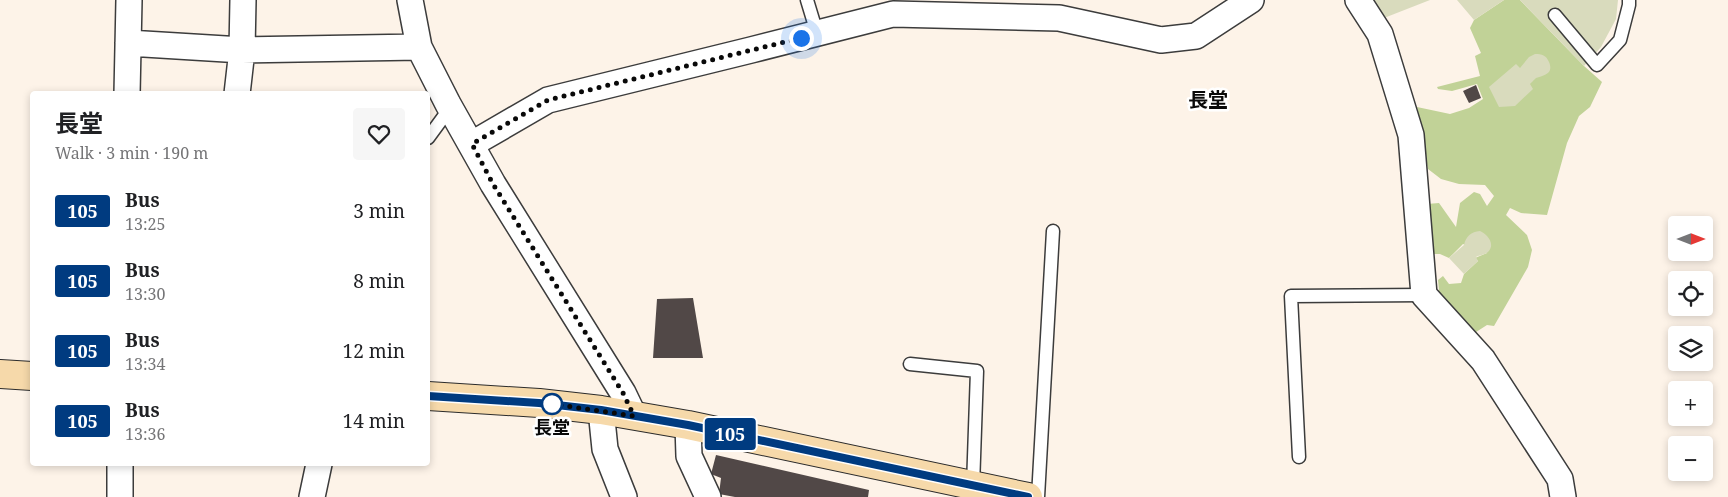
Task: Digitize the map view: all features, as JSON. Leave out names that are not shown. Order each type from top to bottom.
[{"type":"street","points":[[127,91],[129,0]]},
{"type":"street","points":[[237,91],[242,50],[243,0]]},
{"type":"street","points":[[410,0],[419,47],[450,108],[493,184],[623,393],[634,416]]},
{"type":"street","points":[[472,144],[548,100],[893,14],[1060,18],[1161,40],[1196,36],[1251,0]]},
{"type":"street","points":[[1358,0],[1380,34],[1411,135],[1424,295],[1483,360],[1560,479],[1563,497]]},
{"type":"street","points":[[128,44],[242,50],[419,47]]},
{"type":"street","points":[[0,374],[30,376]]},
{"type":"street","points":[[430,396],[539,403],[601,410],[688,425],[1028,497]]},
{"type":"street","points":[[601,410],[605,449],[624,497]]},
{"type":"street","points":[[688,425],[689,456],[708,497]]},
{"type":"street","points":[[120,466],[120,497]]},
{"type":"street","points":[[312,497],[319,466]]},
{"type":"lane","points":[[807,0],[817,33]]},
{"type":"lane","points":[[1555,16],[1597,65],[1620,40],[1629,0]]},
{"type":"lane","points":[[430,135],[450,108]]},
{"type":"lane","points":[[1038,497],[1053,231]]},
{"type":"lane","points":[[1299,457],[1291,296],[1424,295]]},
{"type":"lane","points":[[910,364],[978,371],[973,486]]},
{"type":"green space","points":[[1372,0],[1430,0],[1384,18]]},
{"type":"green space","points":[[1457,0],[1504,0],[1474,20]]},
{"type":"green space","points":[[1504,0],[1520,0],[1602,82],[1590,107],[1579,116],[1567,143],[1547,215],[1521,213],[1510,208],[1506,215],[1527,235],[1532,250],[1528,267],[1494,326],[1487,325],[1473,334],[1437,300],[1438,280],[1443,276],[1449,284],[1461,283],[1464,274],[1478,261],[1475,258],[1487,253],[1463,244],[1449,258],[1440,254],[1429,254],[1427,204],[1439,203],[1456,227],[1460,203],[1474,192],[1480,194],[1487,206],[1494,196],[1485,185],[1459,184],[1441,179],[1428,169],[1417,107],[1450,114],[1469,108],[1483,99],[1477,84],[1452,91],[1438,89],[1437,87],[1480,76],[1475,56],[1481,53],[1470,28],[1474,20]]},
{"type":"green space","points":[[1520,0],[1618,0],[1616,19],[1601,47],[1584,66]]},
{"type":"green space","points":[[1535,54],[1547,58],[1550,66],[1549,72],[1536,78],[1530,84],[1533,89],[1515,106],[1499,107],[1489,87],[1516,64],[1520,68],[1529,57]]},
{"type":"green space","points":[[1480,231],[1490,240],[1490,249],[1487,253],[1476,257],[1478,261],[1464,274],[1449,258],[1464,245],[1469,235]]},
{"type":"building","points":[[1476,85],[1481,98],[1469,103],[1463,91]]},
{"type":"building","points":[[693,298],[703,358],[653,358],[657,299]]},
{"type":"building","points":[[716,455],[869,490],[868,497],[735,497],[719,494],[721,478],[711,474]]},
{"type":"bus line","name":"105","points":[[430,396],[539,403],[601,410],[688,425],[1028,497]]},
{"type":"place","name":"長堂","points":[[552,404]]},
{"type":"district","name":"長堂","points":[[1208,100]]},
{"type":"route","points":[[552,404],[634,416],[623,393],[493,184],[472,144],[548,100],[801,38]]}]
